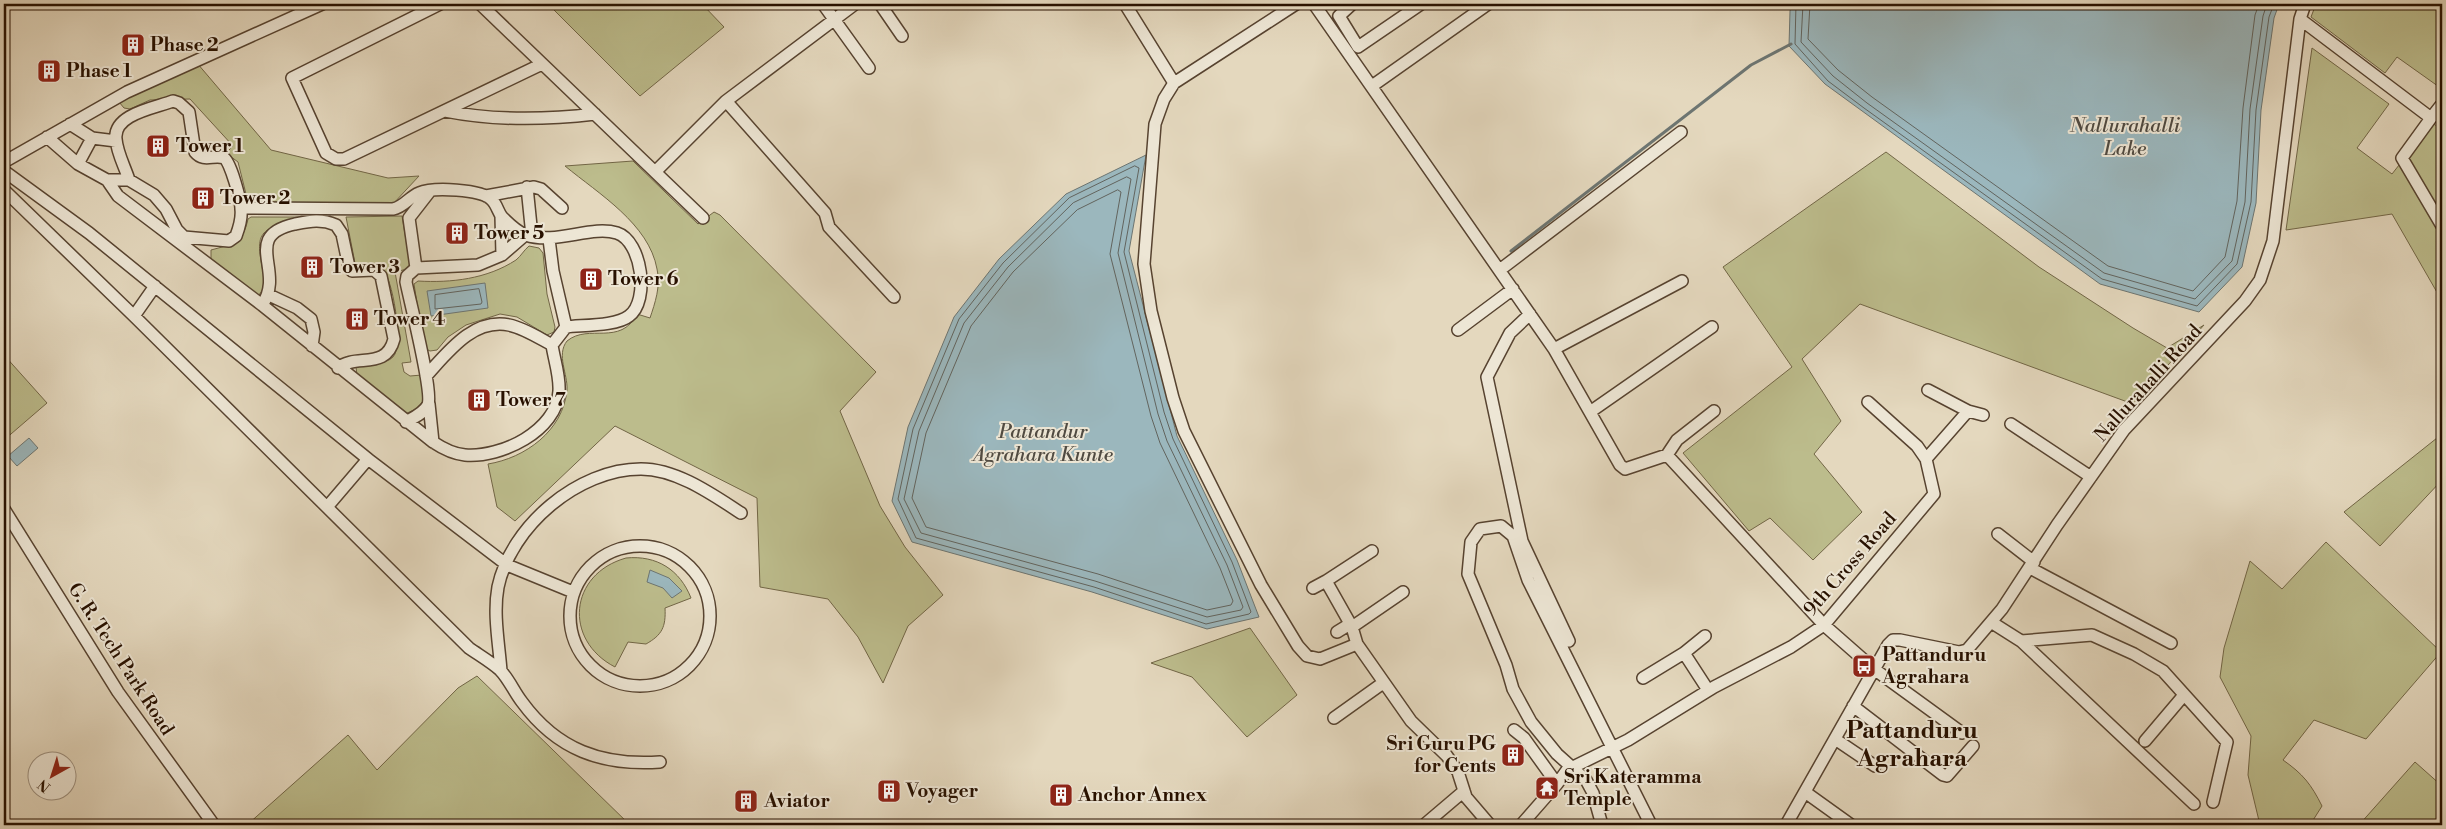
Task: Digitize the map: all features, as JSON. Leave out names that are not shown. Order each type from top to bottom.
[{"type":"street","points":[[4,162],[127,92],[322,4]]},
{"type":"street","points":[[440,4],[292,78],[326,153],[336,159],[344,159],[542,64]]},
{"type":"street","points":[[480,4],[703,218]]},
{"type":"street","points":[[823,4],[869,68]]},
{"type":"street","points":[[655,172],[726,101],[854,4]]},
{"type":"street","points":[[880,4],[902,36]]},
{"type":"street","points":[[1125,4],[1174,82]]},
{"type":"street","points":[[1296,4],[1174,82],[1164,99],[1155,124],[1144,264],[1151,312],[1173,398],[1184,431],[1261,584],[1298,646],[1307,656],[1320,659],[1357,644]]},
{"type":"street","points":[[1314,4],[1501,269],[1554,349],[1620,465],[1625,469],[1667,455],[1677,440],[1714,411]]},
{"type":"street","points":[[1352,4],[1339,16],[1358,47],[1421,4]]},
{"type":"street","points":[[1372,86],[1488,4]]},
{"type":"street","name":"Nallurahalli Road","points":[[1874,669],[1893,640],[1958,652],[1967,650],[2002,609],[2124,430],[2245,301],[2260,280],[2273,241],[2300,19],[2305,4]]},
{"type":"street","points":[[2300,19],[2432,118]]},
{"type":"street","points":[[1338,38],[1348,31]]},
{"type":"street","points":[[726,101],[825,213],[828,227],[894,297]]},
{"type":"street","points":[[107,180],[129,180],[154,195],[166,209],[179,234],[188,238],[233,239],[238,229],[241,208],[229,162],[222,157],[204,158],[195,152],[189,112],[179,103],[173,102],[130,117],[119,127],[116,141],[129,180]]},
{"type":"street","points":[[2442,104],[2402,158],[2442,226]]},
{"type":"street","points":[[445,111],[476,117],[530,120],[595,114]]},
{"type":"street","points":[[70,124],[92,138],[116,141]]},
{"type":"street","points":[[1501,269],[1681,132]]},
{"type":"street","points":[[47,137],[78,164],[107,180],[118,196],[265,300],[312,346],[406,422],[446,450],[465,455],[484,453],[514,445],[539,430],[554,410],[559,391],[552,345],[566,327],[620,321],[636,309],[639,300],[641,280],[639,263],[629,242],[618,233],[599,232],[549,239],[529,235],[500,216]]},
{"type":"street","points":[[78,164],[92,138]]},
{"type":"street","points":[[4,171],[82,227],[368,459],[507,565],[573,592]]},
{"type":"street","points":[[241,208],[393,209],[402,206],[419,193],[455,189],[486,196],[526,186],[542,189],[562,208]]},
{"type":"street","points":[[526,186],[529,235]]},
{"type":"street","points":[[4,190],[469,648],[501,671],[538,722],[566,744],[592,756],[620,763],[660,762]]},
{"type":"street","points":[[416,268],[409,218],[430,192]]},
{"type":"street","points":[[486,196],[497,206],[500,216],[502,255]]},
{"type":"street","points":[[336,208],[336,225],[342,234],[349,267],[352,271],[374,270],[381,276],[394,339],[392,347],[386,355],[375,360],[343,364],[338,368]]},
{"type":"street","points":[[265,300],[271,286],[266,244],[272,232],[288,226],[317,220],[336,225]]},
{"type":"street","points":[[433,442],[426,376],[406,282],[409,272],[416,268],[478,265],[502,255],[529,235]]},
{"type":"street","points":[[549,239],[553,271],[566,327]]},
{"type":"street","points":[[1554,349],[1682,281]]},
{"type":"street","points":[[134,316],[156,286]]},
{"type":"street","points":[[1458,330],[1513,288]]},
{"type":"street","points":[[265,300],[302,310],[312,319],[314,332],[312,346]]},
{"type":"street","points":[[1530,314],[1510,333],[1487,377],[1522,541],[1577,658]]},
{"type":"street","points":[[426,376],[458,342],[484,326],[509,325],[552,345]]},
{"type":"street","points":[[1590,412],[1712,327]]},
{"type":"street","points":[[1928,390],[1968,411],[1983,415]]},
{"type":"street","name":"9th Cross Road","points":[[1521,825],[1572,767],[1628,740],[1708,690],[1791,648],[1824,625],[1934,494],[1926,459],[1917,446],[1868,402]]},
{"type":"street","points":[[406,422],[425,410],[428,404]]},
{"type":"street","points":[[1926,459],[1968,411]]},
{"type":"street","points":[[2011,424],[2091,477]]},
{"type":"street","points":[[1667,455],[1824,625],[1874,669],[1962,733]]},
{"type":"street","points":[[327,507],[368,459]]},
{"type":"street","points":[[501,671],[496,608],[499,586],[507,565],[516,544],[530,526],[569,493],[611,473],[642,469],[673,476],[741,513]]},
{"type":"street","name":"G. R. Tech Park Road","points":[[4,508],[118,692],[214,825]]},
{"type":"street","points":[[1602,825],[1593,793],[1586,780],[1557,754],[1531,722],[1513,690],[1506,665],[1468,574],[1471,542],[1480,529],[1501,526],[1513,536],[1528,580],[1651,825]]},
{"type":"street","points":[[1998,534],[2032,565],[2171,643]]},
{"type":"street","points":[[640,546],[661,549],[680,559],[696,574],[703,587],[710,614],[708,636],[698,656],[683,673],[663,683],[641,687],[618,684],[598,673],[582,657],[572,637],[569,614],[573,592],[584,573],[599,558],[612,552],[640,546]]},
{"type":"street","points":[[1313,588],[1372,551]]},
{"type":"street","points":[[1326,581],[1351,626],[1357,644],[1418,730],[1447,756],[1458,772],[1464,791],[1472,806],[1490,825]]},
{"type":"street","points":[[1337,632],[1351,626],[1403,592]]},
{"type":"street","points":[[1991,622],[2021,641],[2194,804]]},
{"type":"street","points":[[2021,641],[2092,635],[2134,654],[2163,671],[2227,742],[2213,802]]},
{"type":"street","points":[[1643,678],[1684,653],[1705,636]]},
{"type":"street","points":[[1684,653],[1708,690]]},
{"type":"street","points":[[1792,823],[1805,792],[1874,669]]},
{"type":"street","points":[[1334,718],[1384,683]]},
{"type":"street","points":[[2145,741],[2184,695]]},
{"type":"street","points":[[1853,706],[1943,775],[1947,776],[1973,746]]},
{"type":"street","points":[[1514,730],[1524,738],[1557,784]]},
{"type":"street","points":[[1835,739],[1875,766]]},
{"type":"street","points":[[1424,825],[1464,791]]},
{"type":"street","points":[[1805,792],[1851,825]]},
{"type":"green space","points":[[548,4],[702,4],[724,27],[640,96]]},
{"type":"green space","points":[[2316,4],[2442,4],[2442,89],[2397,57],[2385,73],[2311,17]]},
{"type":"green space","points":[[2312,48],[2389,104],[2357,148],[2392,174],[2432,123],[2442,129],[2442,301],[2392,214],[2286,230]]},
{"type":"green space","points":[[197,63],[271,150],[388,178],[419,176],[393,204],[257,205],[248,202],[238,162],[226,153],[233,146],[190,99],[150,100],[130,109],[124,108],[119,102]]},
{"type":"green space","points":[[1886,152],[2039,267],[2167,348],[2204,325],[2133,404],[1860,304],[1802,359],[1841,421],[1814,454],[1862,512],[1813,560],[1770,518],[1749,531],[1683,453],[1792,367],[1723,267]]},
{"type":"green space","points":[[633,161],[698,224],[714,212],[720,215],[876,372],[840,411],[880,506],[905,547],[943,595],[908,626],[883,683],[858,637],[828,599],[760,587],[757,498],[615,426],[515,521],[497,507],[488,464],[502,461],[528,449],[550,430],[558,418],[564,405],[567,390],[562,352],[567,341],[585,334],[622,330],[630,324],[637,314],[650,318],[657,294],[658,275],[652,253],[644,238],[621,211],[565,166]]},
{"type":"green space","points":[[402,216],[410,264],[407,269],[395,272],[411,362],[402,363],[404,372],[410,376],[422,375],[424,400],[416,409],[405,414],[357,375],[356,367],[381,363],[393,357],[397,340],[396,311],[389,283],[381,267],[372,264],[355,263],[346,217]]},
{"type":"green space","points":[[251,217],[307,217],[276,226],[267,230],[262,236],[260,254],[266,286],[258,296],[211,260],[211,250],[231,244],[240,238],[248,219]]},
{"type":"green space","points":[[529,246],[539,248],[543,253],[547,294],[555,327],[554,332],[547,335],[517,317],[500,314],[466,325],[448,337],[437,350],[430,351],[424,348],[414,284],[418,281],[456,280],[481,276],[516,260]]},
{"type":"green space","points":[[4,355],[47,403],[4,440]]},
{"type":"green space","points":[[2442,434],[2442,480],[2380,546],[2344,512]]},
{"type":"green space","points":[[2326,542],[2441,652],[2366,739],[2314,720],[2283,760],[2306,780],[2322,806],[2310,825],[2260,825],[2248,775],[2251,736],[2220,677],[2224,648],[2250,561],[2282,589]]},
{"type":"green space","points":[[626,558],[648,559],[666,566],[681,580],[691,598],[665,608],[664,625],[659,634],[646,644],[628,642],[615,667],[598,655],[587,641],[581,625],[580,608],[584,592],[593,578],[607,566]]},
{"type":"green space","points":[[1250,628],[1297,695],[1247,737],[1192,677],[1151,663]]},
{"type":"green space","points":[[477,676],[630,825],[247,825],[348,735],[377,770],[458,688]]},
{"type":"green space","points":[[2415,762],[2442,786],[2442,825],[2359,825]]},
{"type":"water","name":"Nallurahalli Lake","points":[[1792,4],[2279,4],[2274,18],[2261,110],[2256,203],[2242,267],[2199,312],[2100,284],[1825,84],[1789,46]]},
{"type":"water","name":"Pattandur Agrahara Kunte","points":[[1146,155],[1129,251],[1177,436],[1237,560],[1259,617],[1207,629],[1092,592],[912,542],[892,501],[908,427],[954,317],[999,259],[1066,194]]},
{"type":"water","points":[[485,283],[488,308],[431,316],[427,291]]},
{"type":"water","points":[[29,438],[38,448],[17,466],[8,456]]},
{"type":"water","points":[[650,570],[669,578],[682,591],[672,598],[663,588],[647,582]]},
{"type":"waterway","points":[[1511,251],[1751,65],[1791,44]]},
{"type":"place","name":"Phase 2","points":[[133,45]]},
{"type":"place","name":"Phase 1","points":[[49,71]]},
{"type":"place","name":"Tower 1","points":[[158,146]]},
{"type":"place","name":"Tower 2","points":[[203,198]]},
{"type":"place","name":"Tower 5","points":[[457,233]]},
{"type":"place","name":"Tower 3","points":[[312,267]]},
{"type":"place","name":"Tower 6","points":[[591,279]]},
{"type":"place","name":"Tower 4","points":[[357,319]]},
{"type":"place","name":"Tower 7","points":[[479,400]]},
{"type":"place","name":"Pattanduru Agrahara","points":[[1864,666]]},
{"type":"place","name":"Sri Guru PG for Gents","points":[[1513,755]]},
{"type":"place","name":"Sri Kateramma Temple","points":[[1547,788]]},
{"type":"place","name":"Voyager","points":[[889,791]]},
{"type":"place","name":"Anchor Annex","points":[[1061,795]]},
{"type":"place","name":"Aviator","points":[[746,801]]},
{"type":"district","name":"Pattanduru Agrahara","points":[[1912,745]]}]
